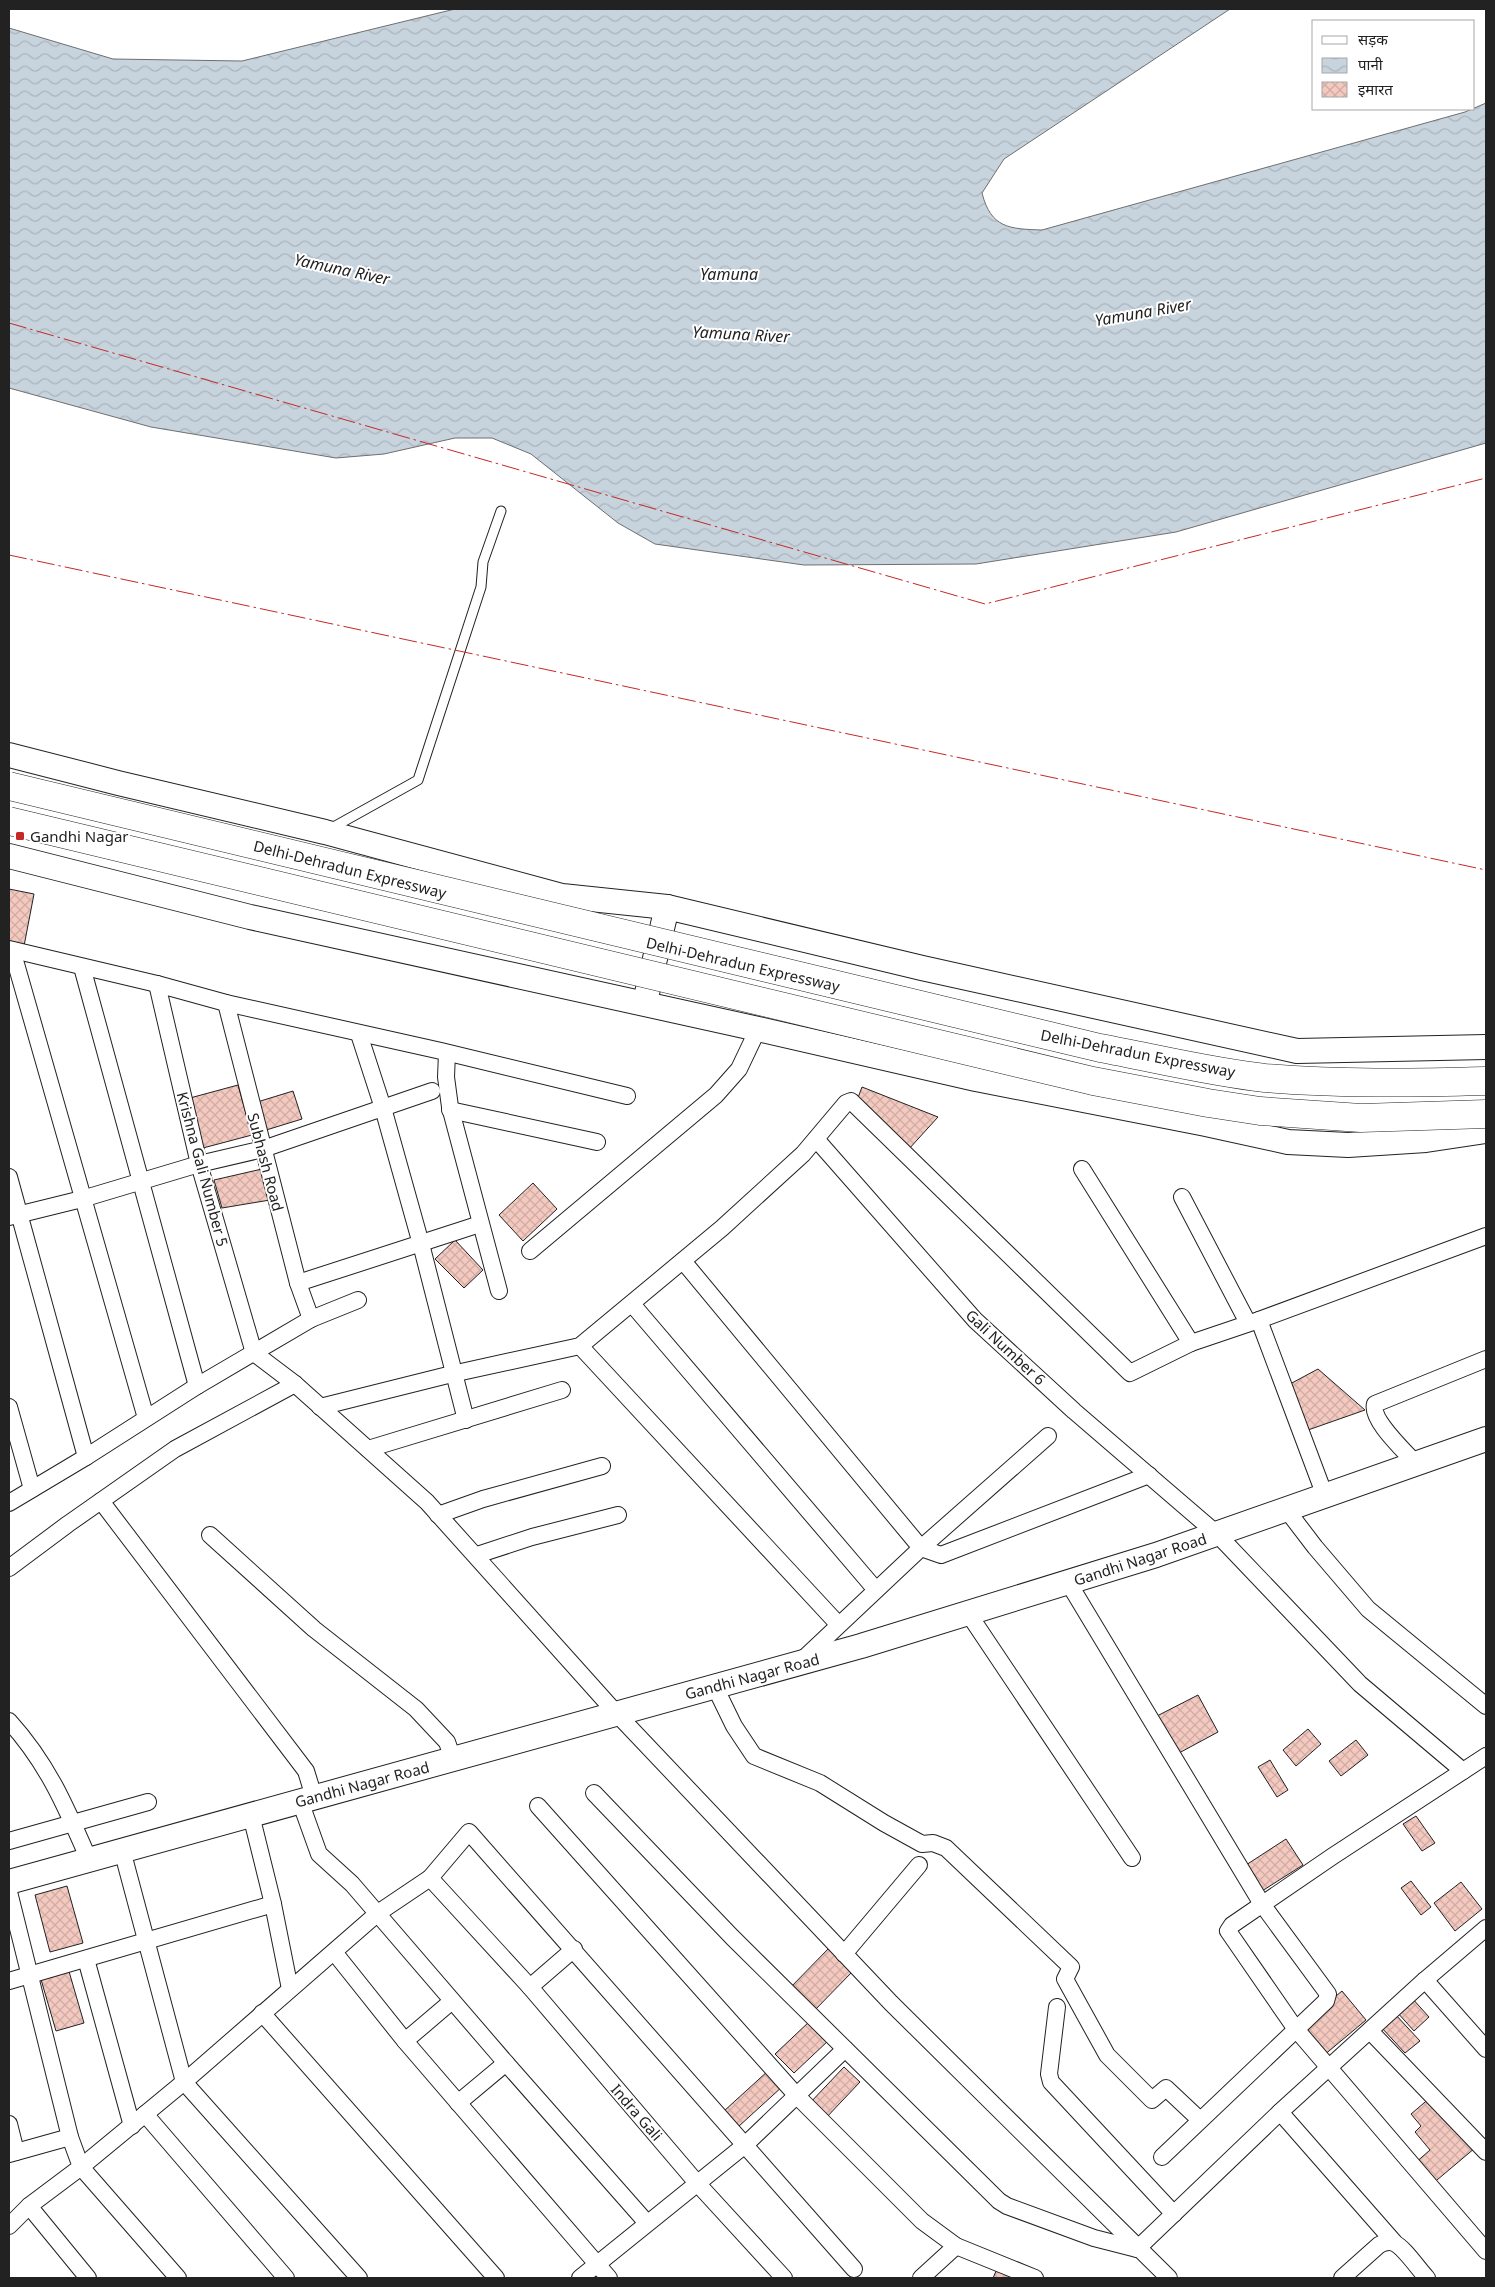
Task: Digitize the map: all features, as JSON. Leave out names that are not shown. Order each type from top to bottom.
[{"type":"highway","name":"Delhi-Dehradun Expressway","points":[[9,786],[1100,1048],[1264,1078],[1362,1084],[1486,1081]]},
{"type":"highway","points":[[9,821],[1093,1081],[1260,1111],[1361,1118],[1486,1114]]},
{"type":"street","points":[[9,755],[325,832],[562,896],[668,907],[1028,992],[1297,1051],[1486,1047]]},
{"type":"street","points":[[9,856],[250,917],[758,1028],[976,1079],[1288,1142],[1348,1145],[1426,1140],[1486,1131]]},
{"type":"street","points":[[643,1004],[668,907]]},
{"type":"street","points":[[146,1418],[10,950],[157,984],[226,1003],[627,1096]]},
{"type":"street","points":[[82,967],[197,1386]]},
{"type":"street","name":"Krishna Gali Number 5","points":[[157,984],[199,1164],[254,1353]]},
{"type":"street","name":"Subhash Road","points":[[226,1003],[298,1282],[311,1319]]},
{"type":"street","points":[[530,1251],[716,1095],[739,1069],[758,1028]]},
{"type":"street","points":[[360,1034],[421,1244],[452,1374],[466,1420]]},
{"type":"street","points":[[447,1053],[446,1077],[450,1110],[499,1292]]},
{"type":"street","points":[[14,1216],[82,1199],[199,1164],[263,1149],[432,1091]]},
{"type":"street","points":[[320,1407],[452,1374],[580,1346],[722,1228],[816,1139],[846,1103],[853,1102],[1130,1372],[1191,1343],[1254,1322],[1486,1236]]},
{"type":"street","points":[[450,1110],[597,1142]]},
{"type":"street","name":"Gali Number 6","points":[[816,1139],[975,1320],[1074,1411],[1217,1534],[1360,1684],[1463,1771]]},
{"type":"street","points":[[1082,1169],[1191,1343]]},
{"type":"street","points":[[9,1178],[14,1216],[86,1457]]},
{"type":"street","points":[[1182,1197],[1254,1322],[1325,1496]]},
{"type":"street","points":[[298,1282],[480,1224]]},
{"type":"street","points":[[683,1261],[921,1548],[942,1555],[1149,1475]]},
{"type":"street","points":[[9,1503],[86,1457],[197,1386],[311,1319],[358,1300]]},
{"type":"street","points":[[632,1304],[876,1590]]},
{"type":"street","points":[[580,1346],[838,1624]]},
{"type":"street","points":[[254,1353],[295,1384],[438,1515],[477,1555],[617,1714],[844,1954],[953,2066],[1169,2278]]},
{"type":"street","points":[[1416,1464],[1379,1422],[1375,1414],[1375,1404],[1486,1359]]},
{"type":"street","points":[[9,1568],[175,1450],[295,1384]]},
{"type":"street","points":[[368,1449],[562,1390]]},
{"type":"street","points":[[9,1408],[32,1489]]},
{"type":"street","points":[[797,1664],[921,1548],[1048,1436]]},
{"type":"street","name":"Gandhi Nagar Road","points":[[9,1882],[797,1664],[968,1613],[1217,1534],[1486,1439]]},
{"type":"street","points":[[438,1515],[484,1499],[602,1466]]},
{"type":"street","points":[[101,1501],[306,1771],[307,1799],[319,1854],[352,1884],[378,1912],[452,2001],[647,2223]]},
{"type":"street","points":[[1286,1509],[1326,1561],[1368,1609],[1486,1706]]},
{"type":"street","points":[[477,1555],[618,1515]]},
{"type":"street","points":[[210,1535],[314,1629],[416,1709],[447,1742],[453,1759]]},
{"type":"street","points":[[1068,1582],[1262,1904],[1328,1994],[1326,2000],[1162,2157]]},
{"type":"street","points":[[968,1613],[1132,1858]]},
{"type":"street","points":[[715,1687],[734,1726],[754,1756],[820,1783],[922,1844],[933,1844],[946,1848],[1071,1967],[1065,1978],[1107,2055],[1152,2100],[1166,2088],[1200,2120]]},
{"type":"street","points":[[9,1721],[31,1747],[50,1775],[89,1860]]},
{"type":"street","points":[[1486,1756],[1262,1904],[1232,1925],[1228,1931],[1295,2028],[1486,2251]]},
{"type":"street","points":[[594,1793],[732,1938],[999,2201],[1007,2206],[1094,2238],[1138,2249]]},
{"type":"street","points":[[9,1841],[148,1802]]},
{"type":"street","points":[[538,1806],[797,2096],[922,2221],[956,2246],[1035,2278]]},
{"type":"street","points":[[251,1815],[274,1904],[290,1990]]},
{"type":"street","points":[[9,2226],[29,2206],[81,2167],[184,2082],[378,1912],[430,1878],[469,1832],[854,2269]]},
{"type":"street","points":[[122,1850],[184,2082],[359,2278]]},
{"type":"street","points":[[844,1954],[919,1865]]},
{"type":"street","name":"Indra Gali","points":[[430,1878],[530,1987],[698,2183],[784,2278]]},
{"type":"street","points":[[9,1892],[70,2137],[81,2167],[178,2278]]},
{"type":"street","points":[[9,1981],[274,1904]]},
{"type":"street","points":[[1138,2249],[1280,2112],[1425,1980],[1486,1928]]},
{"type":"street","points":[[530,1987],[574,1950]]},
{"type":"street","points":[[334,1952],[405,2041],[517,2168],[609,2278]]},
{"type":"street","points":[[86,1959],[132,2126]]},
{"type":"street","points":[[1425,1980],[1486,2049]]},
{"type":"street","points":[[405,2041],[452,2001]]},
{"type":"street","points":[[1057,2007],[1049,2074],[1051,2082],[1174,2214]]},
{"type":"street","points":[[262,2013],[496,2278]]},
{"type":"street","points":[[1370,2031],[1486,2152]]},
{"type":"street","points":[[580,2278],[745,2145],[846,2049]]},
{"type":"street","points":[[458,2103],[506,2063]]},
{"type":"street","points":[[1280,2112],[1427,2278]]},
{"type":"street","points":[[145,2114],[286,2278]]},
{"type":"street","points":[[9,2124],[12,2153],[70,2137]]},
{"type":"street","points":[[29,2206],[88,2278]]},
{"type":"street","points":[[1342,2278],[1379,2245],[1385,2242],[1394,2242]]},
{"type":"street","points":[[921,2278],[956,2246]]},
{"type":"lane","points":[[325,832],[418,780],[481,587],[482,562],[501,511]]},
{"type":"water","name":"Yamuna","points":[[455,9],[1230,9],[1004,159],[982,193],[986,205],[996,220],[1003,224],[1020,229],[1042,230],[1475,110],[1475,108],[1486,103],[1486,443],[1176,532],[976,564],[804,565],[655,544],[618,523],[531,454],[492,438],[455,438],[384,454],[336,458],[151,427],[9,388],[9,28],[113,59],[242,61]]},
{"type":"building","points":[[9,889],[34,894],[24,946],[9,943]]},
{"type":"building","points":[[238,1085],[252,1135],[203,1148],[190,1098]]},
{"type":"building","points":[[862,1087],[938,1117],[908,1150],[856,1103]]},
{"type":"building","points":[[293,1091],[302,1119],[263,1131],[254,1103]]},
{"type":"building","points":[[262,1169],[270,1200],[222,1208],[214,1180]]},
{"type":"building","points":[[533,1183],[557,1209],[523,1241],[499,1215]]},
{"type":"building","points":[[455,1240],[483,1270],[464,1288],[435,1259]]},
{"type":"building","points":[[1318,1369],[1365,1410],[1308,1430],[1290,1384]]},
{"type":"building","points":[[1198,1695],[1218,1732],[1179,1753],[1157,1716]]},
{"type":"building","points":[[1308,1729],[1321,1744],[1296,1766],[1283,1750]]},
{"type":"building","points":[[1356,1740],[1368,1755],[1341,1776],[1329,1761]]},
{"type":"building","points":[[1270,1760],[1288,1790],[1277,1797],[1258,1767]]},
{"type":"building","points":[[1416,1816],[1435,1843],[1422,1851],[1403,1824]]},
{"type":"building","points":[[1286,1839],[1303,1865],[1262,1891],[1246,1865]]},
{"type":"building","points":[[1411,1881],[1431,1907],[1421,1915],[1401,1888]]},
{"type":"building","points":[[1461,1882],[1482,1909],[1455,1931],[1434,1903]]},
{"type":"building","points":[[67,1886],[83,1943],[50,1952],[35,1895]]},
{"type":"building","points":[[829,1948],[853,1971],[812,2013],[788,1990]]},
{"type":"building","points":[[68,1968],[84,2023],[56,2031],[40,1976]]},
{"type":"building","points":[[1342,1991],[1366,2020],[1323,2056],[1299,2027]]},
{"type":"building","points":[[1411,1997],[1429,2017],[1414,2031],[1396,2011]]},
{"type":"building","points":[[1395,2014],[1420,2041],[1405,2053],[1381,2027]]},
{"type":"building","points":[[810,2021],[829,2040],[794,2073],[775,2054]]},
{"type":"building","points":[[844,2067],[860,2082],[824,2120],[808,2105]]},
{"type":"building","points":[[769,2070],[783,2086],[738,2127],[724,2111]]},
{"type":"building","points":[[1431,2097],[1475,2148],[1431,2185],[1414,2164],[1430,2150],[1415,2132],[1421,2126],[1411,2114]]},
{"type":"building","points":[[997,2269],[1018,2278],[993,2278]]},
{"type":"power","points":[[9,323],[985,604],[1486,478]]},
{"type":"power","points":[[9,555],[1486,870]]},
{"type":"place","name":"Gandhi Nagar","points":[[20,836]]},
{"type":"water label","name":"Yamuna River","points":[[342,269]]},
{"type":"water label","name":"Yamuna River","points":[[1143,312]]},
{"type":"water label","name":"Yamuna River","points":[[741,334]]}]
